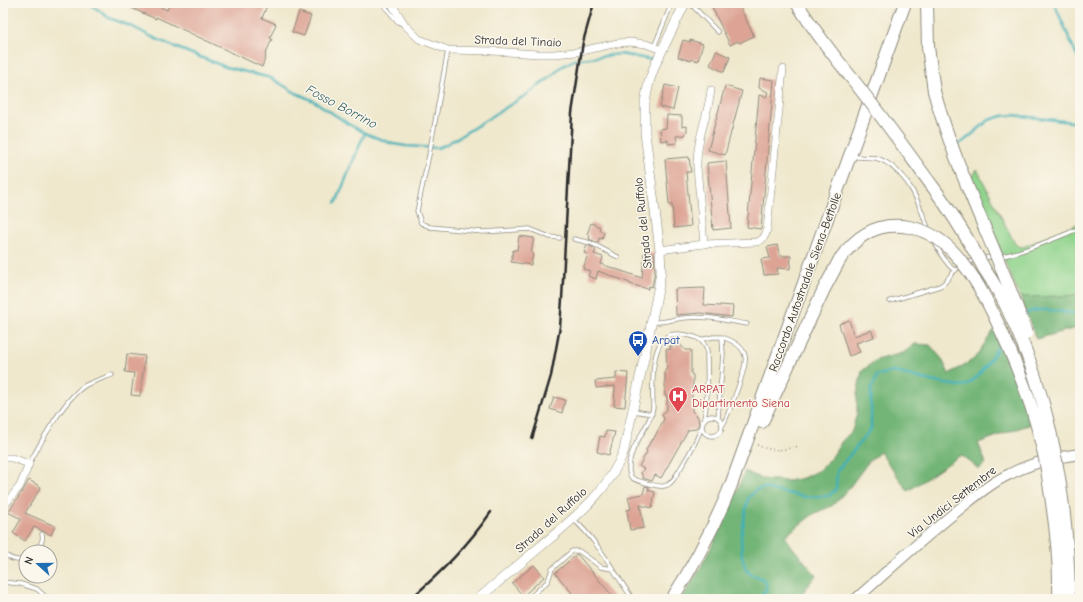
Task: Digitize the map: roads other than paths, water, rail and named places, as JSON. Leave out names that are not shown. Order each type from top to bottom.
[{"type":"highway","points":[[797,3],[813,27],[876,109],[947,207],[966,236],[1007,306],[1034,375],[1055,456],[1067,550],[1069,599]]},
{"type":"highway","points":[[837,193],[841,165],[896,3]]},
{"type":"highway","name":"Raccordo Autostradale Siena-Bettolle","points":[[672,599],[714,525],[740,463],[905,3]]},
{"type":"highway","points":[[927,3],[928,47],[934,90],[946,130],[961,172],[1016,304],[1033,352],[1048,404],[1059,450],[1068,508],[1073,599]]},
{"type":"highway","points":[[740,463],[752,442],[820,297],[840,259],[854,241],[880,227],[900,226],[920,230],[935,237],[956,255],[968,268],[1008,344],[1034,412],[1044,452],[1052,503],[1058,559],[1059,599]]},
{"type":"highway","points":[[985,269],[1015,340],[1034,395],[1045,435],[1052,467],[1059,519],[1063,557],[1064,599]]},
{"type":"main road","name":"Via Undici Settembre","points":[[856,599],[938,526],[998,480],[1036,463],[1080,454]]},
{"type":"street","name":"Strada del Tinaio","points":[[391,3],[405,25],[419,38],[448,50],[538,54],[576,52],[618,43],[630,42],[658,49]]},
{"type":"street","name":"Strada del Ruffolo","points":[[478,599],[573,519],[602,489],[618,466],[624,450],[652,322],[661,265],[646,140],[644,118],[645,102],[647,88],[655,65],[658,49],[685,3]]},
{"type":"street","points":[[660,250],[704,244],[757,242],[762,240],[765,236],[768,226],[783,69]]},
{"type":"street","points":[[704,244],[697,154],[712,90]]},
{"type":"street","points":[[3,458],[12,458],[28,464],[20,486],[3,507]]},
{"type":"lane","points":[[382,3],[398,22],[405,25]]},
{"type":"lane","points":[[658,49],[672,3]]},
{"type":"lane","points":[[690,3],[718,32]]},
{"type":"lane","points":[[448,50],[429,156],[417,211],[421,223],[430,227],[483,232],[530,229],[550,237],[560,238]]},
{"type":"lane","points":[[850,156],[881,160],[893,167],[904,178],[911,187],[917,199],[926,223],[943,259],[955,271]]},
{"type":"lane","points":[[890,301],[940,286],[947,282],[955,271],[967,263],[989,256],[1009,255],[1080,228]]},
{"type":"lane","points":[[574,239],[591,243],[618,257]]},
{"type":"lane","points":[[652,322],[663,322],[694,317],[747,324]]},
{"type":"lane","points":[[700,340],[713,337],[722,337],[728,339],[744,351],[746,360],[725,421],[719,432],[714,435],[705,432],[702,426],[703,423],[706,395],[706,350],[703,342],[688,335],[679,334],[670,335],[665,338],[660,345],[654,364],[652,414],[638,438],[630,459],[629,472],[632,478],[654,485],[668,485],[685,461],[696,441],[703,423],[704,420],[709,416],[715,416],[718,418]]},
{"type":"lane","points":[[722,337],[723,354],[718,418],[722,426]]},
{"type":"lane","points":[[28,464],[68,401],[86,385],[112,375]]},
{"type":"lane","points":[[633,411],[652,414]]},
{"type":"lane","points":[[573,519],[594,540],[630,595],[631,599]]},
{"type":"lane","points":[[41,544],[43,538],[42,534]]},
{"type":"lane","points":[[528,599],[548,581],[552,569],[575,550],[579,550],[601,567],[612,569]]},
{"type":"lane","points":[[3,553],[18,560]]},
{"type":"lane","points":[[3,582],[21,584],[37,589],[48,599]]},
{"type":"waterway","name":"Fosso Borrino","points":[[85,3],[97,9],[109,18],[133,27],[182,50],[226,67],[271,78],[296,93],[314,101],[350,125],[367,134],[393,144],[406,146],[437,148],[445,145],[526,95],[551,77],[561,67],[574,60],[620,54],[653,60]]},
{"type":"waterway","points":[[1054,3],[1080,63]]},
{"type":"waterway","name":"Fosso Borrino","points":[[956,146],[989,120],[1002,116],[1013,115],[1080,123]]},
{"type":"waterway","points":[[336,203],[365,133]]},
{"type":"waterway","points":[[1023,315],[1036,310],[1077,314],[1080,313]]},
{"type":"waterway","points":[[757,599],[766,590],[766,582],[761,578],[752,575],[746,570],[742,556],[741,537],[748,498],[756,490],[763,488],[806,497],[829,496],[836,489],[837,471],[871,429],[871,389],[877,376],[896,372],[952,385],[966,385],[981,372],[1001,342]]},
{"type":"railway","points":[[532,439],[551,376],[560,327],[572,113],[583,42],[594,3]]},
{"type":"railway","points":[[410,599],[432,580],[453,558],[473,536],[491,512]]},
{"type":"place","name":"Arpat","points":[[638,357]]},
{"type":"place","name":"ARPAT Dipartimento Siena","points":[[678,413]]}]
